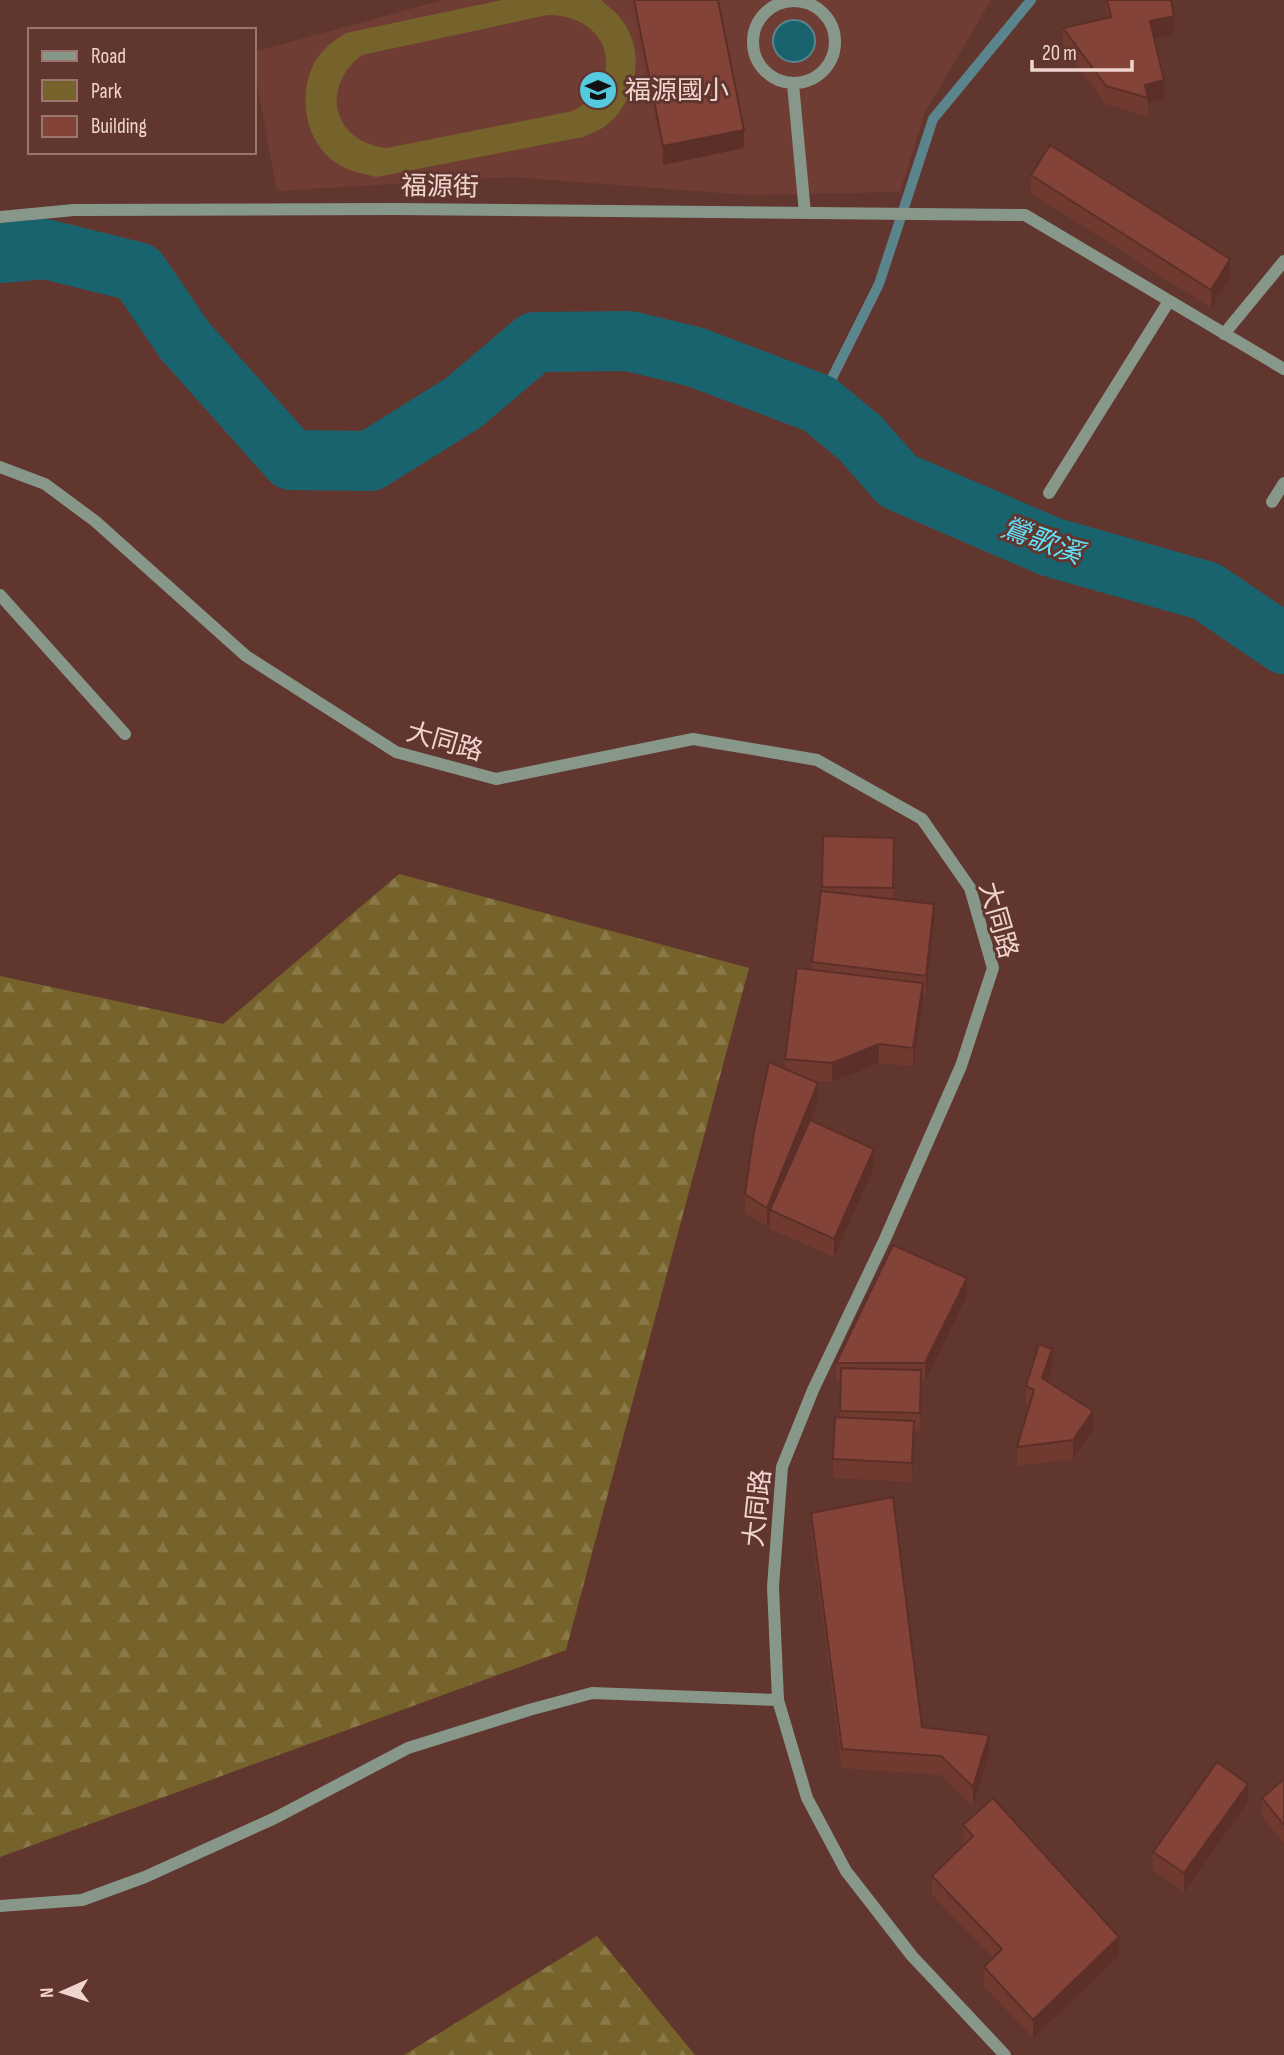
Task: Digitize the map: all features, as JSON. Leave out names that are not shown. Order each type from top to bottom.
[{"type":"street","points":[[790,1],[816,6],[826,15],[833,27],[835,40],[834,54],[828,66],[818,76],[793,84],[779,81],[768,74],[759,63],[754,50],[757,24],[765,13],[790,1]]},
{"type":"street","points":[[793,84],[805,213]]},
{"type":"street","name":"福源街","points":[[0,217],[74,210],[351,209],[1025,215],[1284,369]]},
{"type":"street","points":[[1224,334],[1284,261]]},
{"type":"street","points":[[1049,493],[1169,301]]},
{"type":"street","name":"大同路","points":[[0,467],[45,484],[95,521],[246,656],[396,752],[496,779],[693,739],[817,760],[922,819],[971,888],[993,968],[961,1066],[885,1239],[813,1390],[782,1467],[773,1587],[778,1700],[807,1798],[846,1871],[912,1956],[1005,2055]]},
{"type":"street","points":[[1272,502],[1284,483]]},
{"type":"street","points":[[0,595],[125,734]]},
{"type":"street","points":[[0,1906],[82,1900],[132,1882],[275,1818],[408,1748],[593,1693],[778,1700]]},
{"type":"shaded area","name":"福源國小","points":[[443,0],[991,0],[925,112],[900,192],[748,195],[512,177],[277,191],[256,79],[256,51]]},
{"type":"green space","points":[[502,0],[601,0],[617,14],[633,41],[635,71],[632,86],[618,114],[607,125],[583,137],[376,177],[347,168],[331,159],[320,148],[308,119],[306,87],[310,72],[328,46],[346,33]],"holes":[[[548,15],[569,18],[586,26],[598,37],[605,51],[606,67],[601,83],[590,98],[573,111],[387,148],[369,144],[354,136],[344,125],[338,112],[340,83],[349,68],[362,55]]]},
{"type":"green space","points":[[399,874],[749,968],[566,1650],[0,1857],[0,976],[223,1024]]},
{"type":"green space","points":[[597,1936],[695,2055],[404,2055]]},
{"type":"water","points":[[794,20],[809,26],[815,41],[809,56],[794,62],[779,56],[773,41],[779,26]]},
{"type":"building","points":[[634,0],[718,0],[744,130],[663,146]]},
{"type":"building","points":[[1107,0],[1171,0],[1174,16],[1150,21],[1164,80],[1145,85],[1148,98],[1106,86],[1063,28],[1111,17]]},
{"type":"building","points":[[1050,145],[1230,259],[1211,290],[1031,175]]},
{"type":"building","points":[[823,836],[894,838],[893,888],[822,887]]},
{"type":"building","points":[[821,891],[934,904],[926,976],[812,962]]},
{"type":"building","points":[[797,968],[923,983],[913,1048],[879,1044],[832,1063],[785,1059]]},
{"type":"building","points":[[769,1062],[818,1083],[767,1208],[745,1194],[754,1132]]},
{"type":"building","points":[[810,1120],[874,1149],[834,1239],[770,1210]]},
{"type":"building","points":[[893,1245],[967,1278],[925,1363],[836,1363]]},
{"type":"building","points":[[1039,1344],[1052,1349],[1042,1378],[1093,1411],[1073,1440],[1017,1447],[1034,1390],[1026,1386]]},
{"type":"building","points":[[841,1368],[921,1370],[920,1413],[840,1411]]},
{"type":"building","points":[[835,1417],[914,1421],[912,1463],[833,1459]]},
{"type":"building","points":[[893,1497],[922,1727],[989,1735],[973,1787],[941,1756],[842,1749],[811,1513]]},
{"type":"building","points":[[1217,1762],[1248,1784],[1184,1873],[1153,1852]]},
{"type":"building","points":[[1284,1779],[1284,1825],[1262,1798]]},
{"type":"building","points":[[993,1798],[1119,1937],[1033,2020],[984,1967],[1002,1949],[932,1876],[973,1836],[963,1825]]},
{"type":"waterway","points":[[819,404],[879,284],[933,119],[1031,0]]},
{"type":"waterway","name":"鶯歌溪","points":[[0,253],[45,249],[138,272],[185,341],[291,460],[370,461],[463,403],[535,342],[629,341],[695,357],[819,404],[860,438],[898,481],[1051,547],[1206,591],[1284,644]]},
{"type":"place","name":"福源國小","points":[[598,90]]}]
